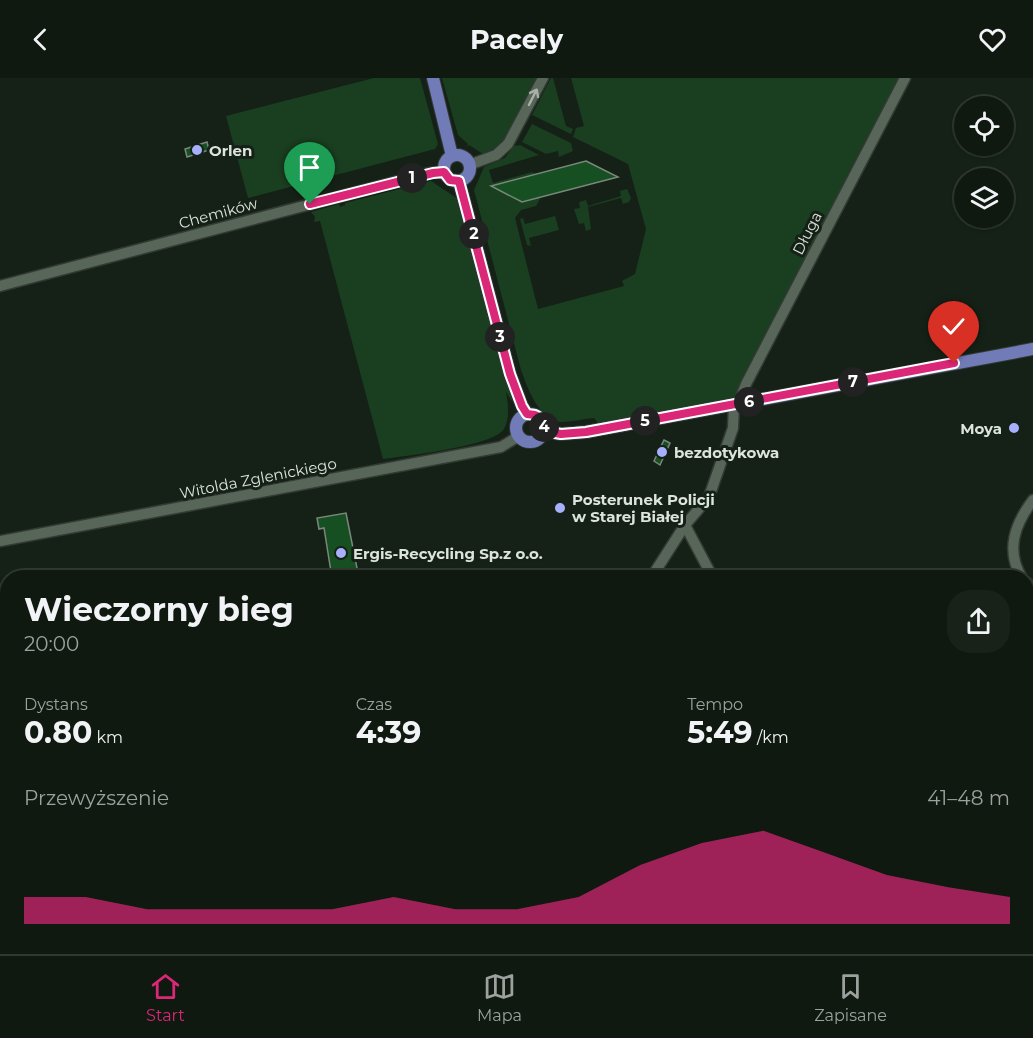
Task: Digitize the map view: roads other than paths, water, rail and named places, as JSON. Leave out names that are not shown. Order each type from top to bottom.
[{"type":"main road","points":[[432,78],[452,156]]},
{"type":"main road","points":[[452,156],[464,158],[469,165],[467,177],[459,181],[450,180],[444,172],[444,164],[452,156]]},
{"type":"main road","points":[[459,181],[510,374],[527,414]]},
{"type":"main road","points":[[544,431],[561,434],[586,432],[1033,349]]},
{"type":"main road","points":[[527,414],[542,419],[544,431],[542,436],[533,442],[528,442],[519,436],[516,429],[518,421],[527,414]]},
{"type":"street","points":[[469,165],[503,149],[543,78]]},
{"type":"street","name":"Długa","points":[[656,570],[685,525],[709,497],[734,428],[738,404],[746,384],[905,78]]},
{"type":"street","name":"Chemików","points":[[0,286],[429,173],[444,172]]},
{"type":"street","name":"Witolda Zglenickiego","points":[[0,541],[501,447],[519,436]]},
{"type":"street","points":[[1017,570],[1012,549],[1014,533],[1021,516],[1033,500]]},
{"type":"street","points":[[685,525],[709,570]]},
{"type":"place","name":"Orlen","points":[[197,150]]},
{"type":"place","name":"Moya","points":[[1014,428]]},
{"type":"place","name":"bezdotykowa","points":[[662,452]]},
{"type":"place","name":"Posterunek Policji w Starej Białej","points":[[560,508]]},
{"type":"place","name":"Ergis-Recycling Sp.z o.o.","points":[[341,553]]}]
